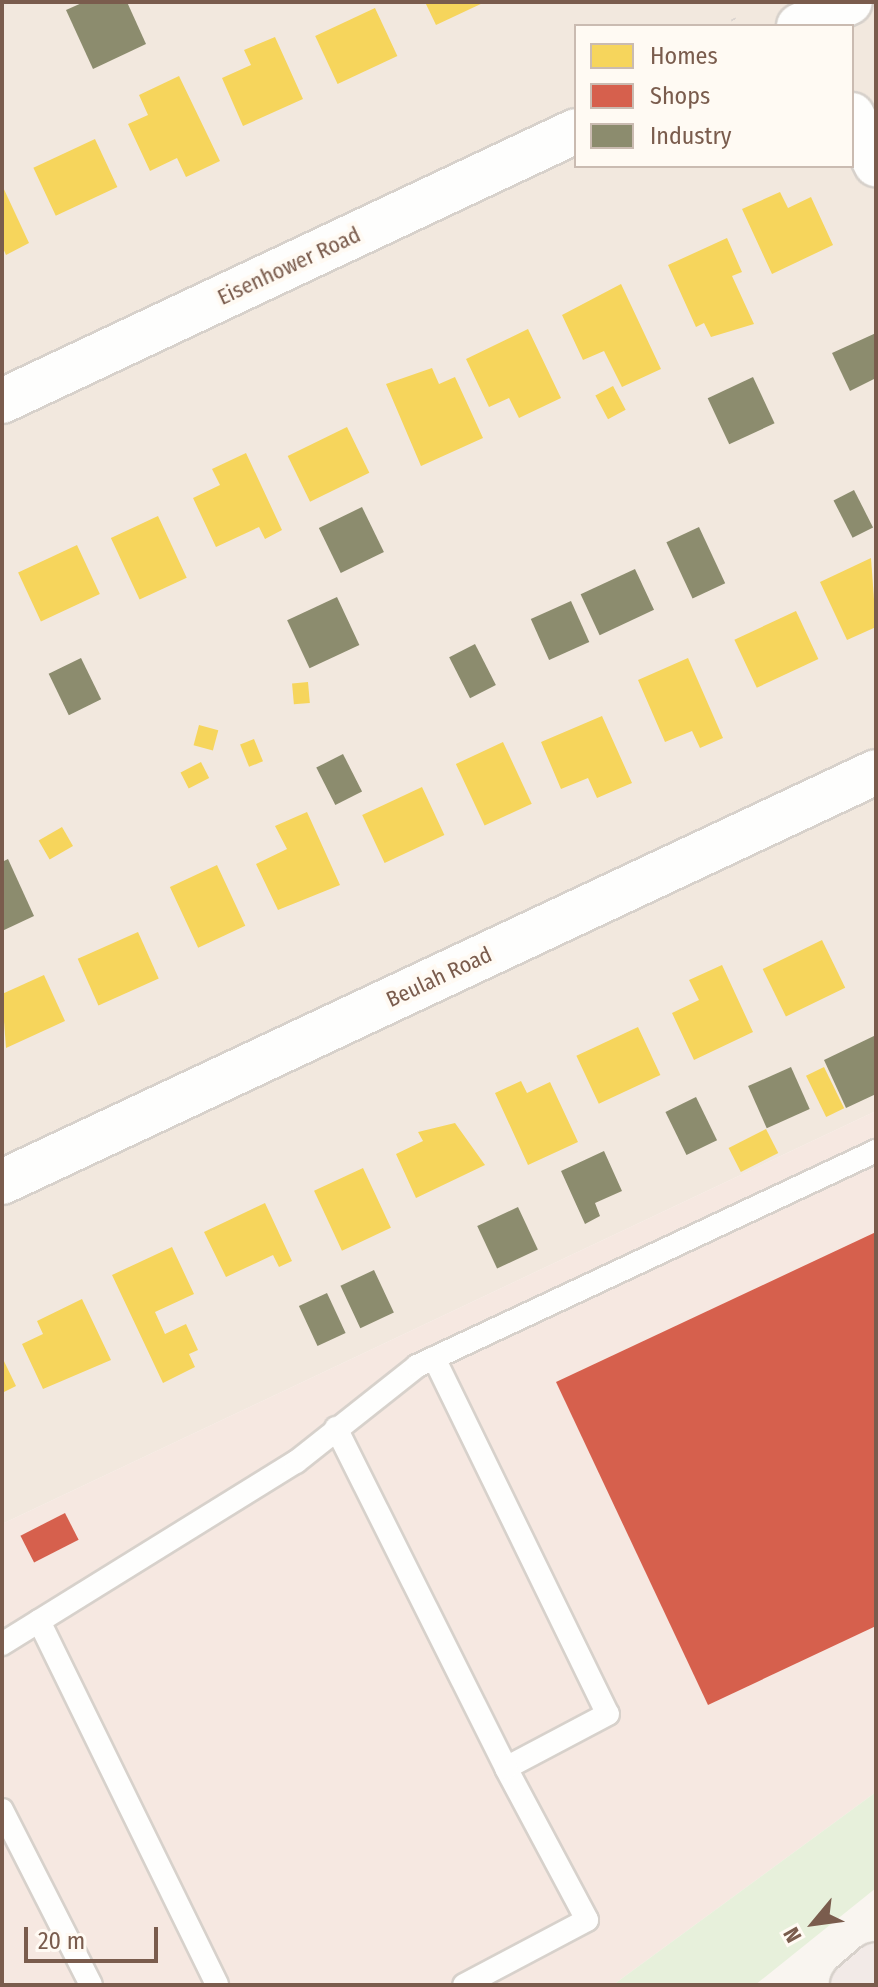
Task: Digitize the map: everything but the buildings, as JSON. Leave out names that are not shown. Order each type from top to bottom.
[{"type":"highway","points":[[853,1985],[876,1965]]},
{"type":"street","points":[[803,19],[850,2]]},
{"type":"street","points":[[854,119],[876,164]]},
{"type":"street","name":"Eisenhower Road","points":[[2,401],[574,132]]},
{"type":"street","name":"Beulah Road","points":[[2,1182],[876,772]]},
{"type":"lane","points":[[2,1644],[296,1462],[336,1428],[434,1358],[876,1151]]},
{"type":"lane","points":[[434,1358],[608,1714],[506,1768]]},
{"type":"lane","points":[[336,1428],[506,1768],[587,1920],[464,1985]]},
{"type":"lane","points":[[39,1621],[217,1985]]},
{"type":"lane","points":[[2,1810],[91,1985]]},
{"type":"path","points":[[733,18],[736,24]]},
{"type":"shaded area","points":[[2,2],[876,2],[876,1111],[2,1524]]},
{"type":"shaded area","points":[[876,1111],[876,1792],[613,1985],[2,1985],[2,1524]]},
{"type":"green space","points":[[876,1792],[876,1888],[755,1985],[613,1985]]}]
